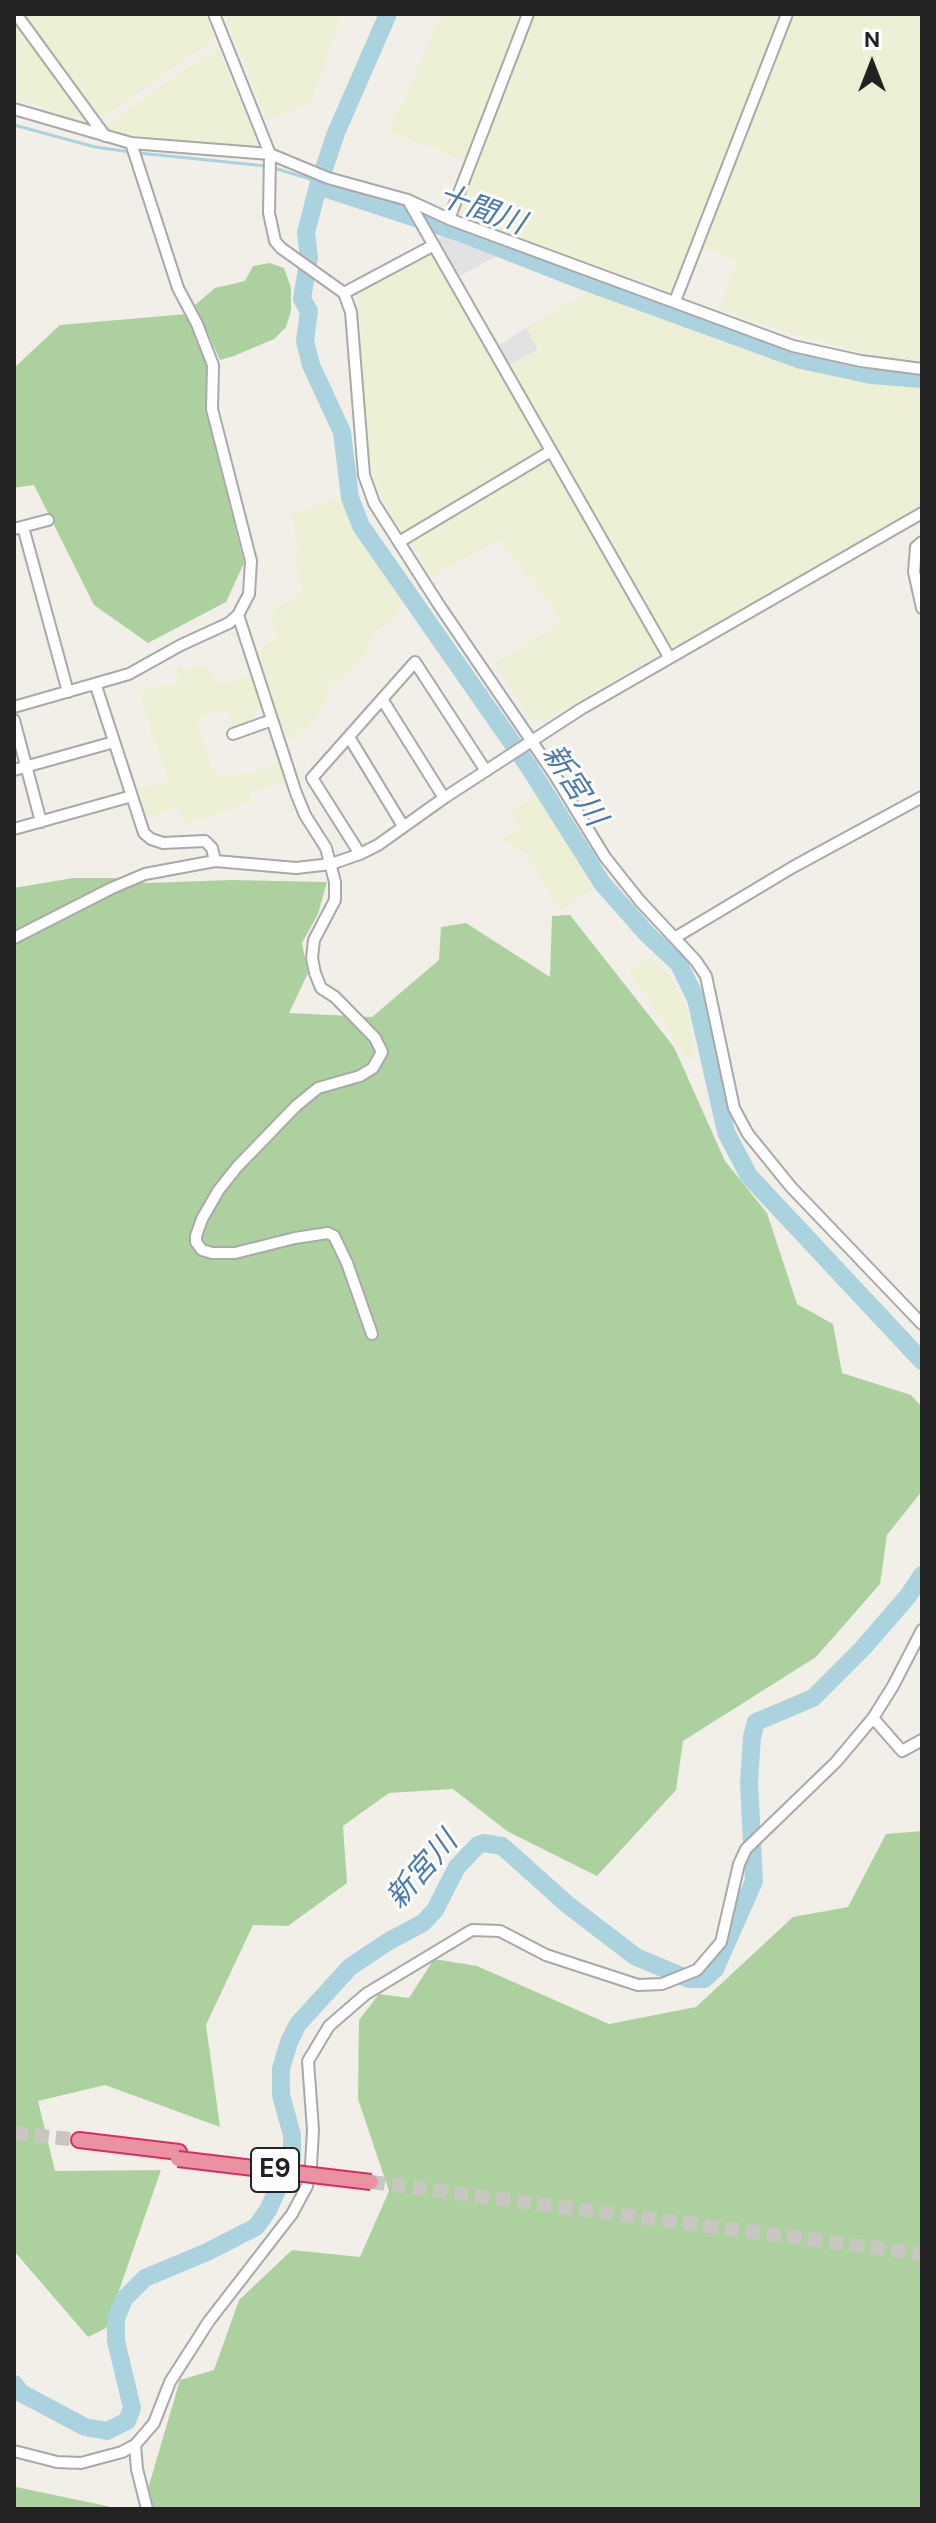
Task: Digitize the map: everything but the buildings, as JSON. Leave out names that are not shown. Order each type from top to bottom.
[{"type":"highway","name":"E9","points":[[79,2144],[372,2179]]},
{"type":"street","points":[[16,14],[105,136]]},
{"type":"street","points":[[214,14],[270,154],[270,225],[275,241],[344,293],[351,312],[364,475],[374,503],[527,744],[605,857],[706,976],[734,1108],[748,1134],[791,1187],[922,1324]]},
{"type":"street","points":[[449,219],[528,14]]},
{"type":"street","points":[[675,301],[787,14]]},
{"type":"street","points":[[14,109],[131,143],[270,154],[328,178],[408,200],[449,219],[793,346],[861,361],[921,366]]},
{"type":"street","points":[[14,707],[96,686],[129,674],[229,623],[238,615],[249,594],[251,561],[212,409],[213,365],[197,324],[178,288],[131,143]]},
{"type":"street","points":[[408,200],[669,657]]},
{"type":"street","points":[[344,293],[434,245]]},
{"type":"street","points":[[399,542],[551,451]]},
{"type":"street","points":[[14,938],[145,874],[215,861],[296,868],[331,864],[360,854],[527,744],[669,657],[922,513]]},
{"type":"street","points":[[48,520],[19,528],[68,692]]},
{"type":"street","points":[[922,542],[916,547],[914,572],[922,608]]},
{"type":"street","points":[[238,615],[305,815],[318,832],[335,882],[335,900],[314,940],[312,958],[315,973],[321,988],[335,997],[375,1038],[382,1052],[379,1062],[360,1076],[318,1088],[296,1106],[218,1191],[196,1236],[202,1250],[212,1253],[235,1253],[328,1233],[334,1236],[372,1334]]},
{"type":"street","points":[[360,854],[312,778],[415,662],[486,771]]},
{"type":"street","points":[[96,686],[144,833],[163,843],[205,841],[212,848],[215,861]]},
{"type":"street","points":[[382,699],[444,798]]},
{"type":"street","points":[[14,720],[41,822]]},
{"type":"street","points":[[233,734],[272,720]]},
{"type":"street","points":[[349,737],[403,826]]},
{"type":"street","points":[[14,770],[114,742]]},
{"type":"street","points":[[14,829],[132,796]]},
{"type":"street","points":[[676,937],[793,867],[922,797]]},
{"type":"street","points":[[14,2451],[57,2462],[81,2463],[122,2452],[135,2445],[154,2423],[170,2382],[209,2321],[292,2214],[307,2186],[313,2130],[308,2061],[329,2026],[366,1994],[472,1930],[500,1931],[546,1955],[638,1985],[662,1984],[697,1970],[721,1942],[739,1864],[746,1849],[836,1762],[873,1718],[922,1630]]},
{"type":"street","points":[[873,1718],[902,1751],[922,1740]]},
{"type":"street","points":[[135,2445],[137,2469],[147,2509]]},
{"type":"green space","points":[[21,14],[205,14],[215,38],[101,119],[97,118]]},
{"type":"green space","points":[[224,14],[342,14],[314,96],[307,104],[268,120]]},
{"type":"green space","points":[[442,14],[522,14],[465,161],[389,131]]},
{"type":"green space","points":[[534,14],[782,14],[673,292],[456,217]]},
{"type":"green space","points":[[792,14],[922,14],[922,347],[917,361],[880,357],[803,337],[719,309],[737,261],[702,248]]},
{"type":"green space","points":[[16,19],[92,127],[47,108],[14,100]]},
{"type":"green space","points":[[217,47],[260,148],[184,142],[115,132],[105,126]]},
{"type":"green space","points":[[429,252],[543,450],[403,534],[380,496],[369,459],[356,293]]},
{"type":"green space","points":[[270,263],[284,268],[291,288],[291,311],[286,327],[274,339],[220,360],[195,305],[215,288],[245,281],[253,266]]},
{"type":"green space","points":[[592,289],[796,368],[922,386],[922,507],[673,649],[506,367],[538,349],[526,328]]},
{"type":"green space","points":[[186,314],[207,365],[206,410],[244,563],[226,602],[148,643],[94,605],[34,485],[14,488],[14,368],[60,325]]},
{"type":"green space","points":[[549,456],[661,653],[542,722],[529,717],[495,663],[563,622],[499,539],[431,577],[409,539]]},
{"type":"green space","points":[[341,496],[348,521],[403,602],[394,619],[376,631],[361,661],[329,688],[323,708],[294,740],[287,737],[262,673],[258,652],[279,635],[271,622],[274,608],[302,596],[295,557],[299,552],[291,515]]},
{"type":"green space","points":[[206,666],[220,685],[254,674],[264,707],[252,713],[255,722],[235,730],[226,708],[196,721],[214,771],[219,777],[256,771],[279,763],[287,781],[250,793],[253,802],[186,825],[178,808],[144,818],[136,792],[168,781],[138,692],[178,682],[177,667]]},
{"type":"green space","points":[[537,796],[593,888],[561,911],[525,852],[500,842],[519,827],[512,811]]},
{"type":"green space","points":[[73,878],[114,878],[147,883],[231,880],[327,882],[318,914],[302,943],[308,973],[289,1013],[372,1017],[439,960],[441,927],[466,923],[550,977],[552,916],[570,915],[674,1047],[725,1161],[767,1213],[797,1304],[833,1324],[842,1373],[911,1395],[922,1407],[922,1491],[887,1535],[880,1584],[816,1657],[683,1741],[676,1790],[597,1876],[507,1831],[453,1789],[389,1793],[343,1826],[347,1883],[288,1926],[253,1925],[206,2025],[220,2127],[105,2085],[38,2101],[55,2171],[161,2170],[106,2328],[88,2337],[14,2251],[14,888]]},
{"type":"green space","points":[[651,957],[672,980],[688,1011],[695,1059],[690,1060],[629,972]]},
{"type":"green space","points":[[922,1831],[922,2509],[142,2509],[180,2380],[214,2370],[239,2300],[292,2250],[360,2257],[389,2191],[358,2099],[359,2020],[379,1994],[409,1998],[434,1959],[477,1966],[609,2024],[696,2007],[793,1917],[848,1907],[886,1834]]},
{"type":"green space","points":[[16,2487],[121,2509],[14,2509]]},
{"type":"shaded area","points":[[445,233],[500,254],[458,277],[437,240]]},
{"type":"shaded area","points":[[526,328],[538,349],[506,367],[496,347]]},
{"type":"waterway","name":"十間川","points":[[388,14],[336,133],[318,186],[464,234],[801,360],[871,375],[922,379]]},
{"type":"waterway","name":"十間川","points":[[14,125],[95,147],[131,152]]},
{"type":"waterway","name":"十間川","points":[[139,153],[266,166]]},
{"type":"waterway","name":"十間川","points":[[274,168],[320,182]]},
{"type":"waterway","name":"新宮川","points":[[318,186],[306,233],[309,257],[302,299],[309,311],[305,341],[311,365],[342,432],[350,498],[361,526],[529,767],[602,883],[647,934],[679,964],[696,999],[726,1132],[749,1176],[922,1361]]},
{"type":"waterway","name":"新宮川","points":[[14,2384],[21,2393],[85,2427],[107,2431],[127,2421],[132,2408],[116,2341],[116,2319],[124,2299],[145,2278],[256,2227],[268,2210],[292,2158],[292,2135],[281,2095],[281,2069],[298,2024],[350,1967],[423,1923],[435,1910],[457,1867],[478,1845],[502,1846],[568,1905],[636,1957],[689,1979],[704,1979],[715,1969],[754,1881],[749,1782],[756,1722],[813,1698],[863,1648],[922,1575]]},
{"type":"tunnel","points":[[14,2133],[79,2140]]},
{"type":"tunnel","points":[[371,2182],[922,2254]]}]
